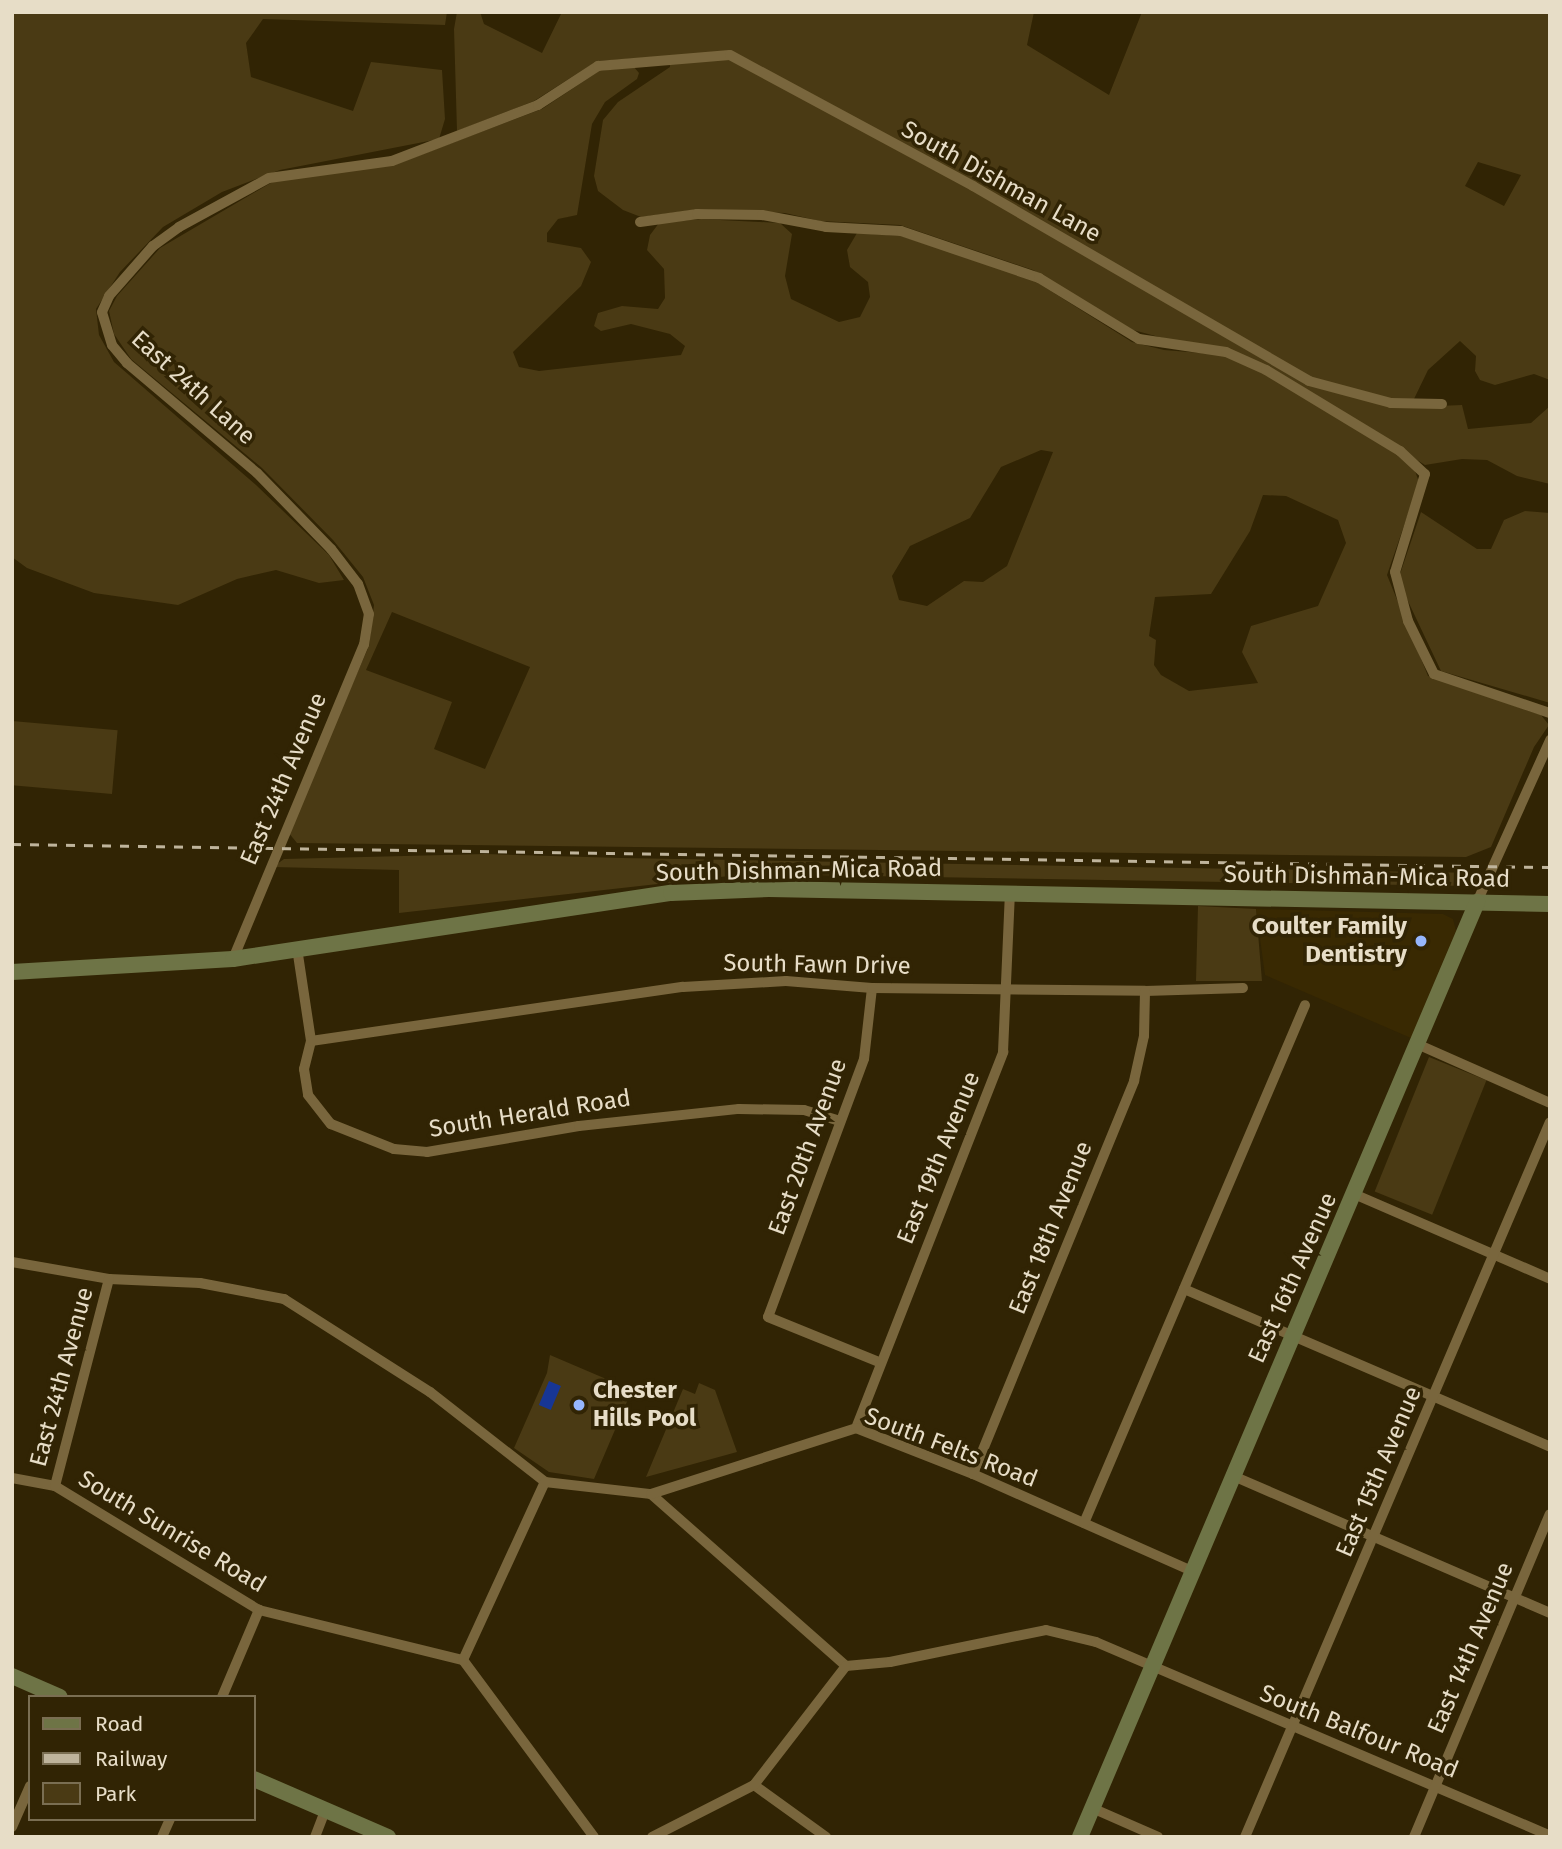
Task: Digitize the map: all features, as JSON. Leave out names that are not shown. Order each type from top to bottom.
[{"type":"main road","name":"South Dishman-Mica Road","points":[[12,972],[233,959],[671,893],[769,889],[1010,892],[1550,904]]},
{"type":"main road","name":"East 16th Avenue","points":[[1080,1837],[1190,1570],[1293,1337],[1477,902]]},
{"type":"main road","points":[[12,1676],[55,1695]]},
{"type":"main road","points":[[256,1780],[388,1837]]},
{"type":"street","name":"South Dishman Lane","points":[[538,105],[598,66],[730,55],[973,186],[1308,382],[1391,403],[1443,404]]},
{"type":"street","name":"East 24th Lane","points":[[369,614],[358,584],[331,549],[257,473],[127,363],[112,345],[103,312],[108,296],[153,246],[179,227],[269,178],[392,161],[538,105]]},
{"type":"street","points":[[640,222],[697,214],[762,215],[826,227],[901,231],[1040,278],[1139,339],[1226,352],[1291,383],[1405,454],[1425,474],[1395,572],[1408,621],[1434,674],[1550,713]]},
{"type":"street","name":"East 24th Avenue","points":[[233,959],[364,645],[369,614]]},
{"type":"street","name":"East 16th Avenue","points":[[1477,902],[1550,740]]},
{"type":"street","name":"East 19th Avenue","points":[[856,1428],[879,1362],[993,1084],[1003,1052],[1010,892]]},
{"type":"street","name":"South Herald Road","points":[[297,948],[311,1041],[304,1069],[308,1095],[331,1124],[394,1149],[427,1152],[579,1126],[739,1109],[804,1110],[840,1121]]},
{"type":"street","name":"South Fawn Drive","points":[[311,1041],[683,987],[786,981],[872,988],[1145,991],[1243,988]]},
{"type":"street","name":"East 20th Avenue","points":[[872,988],[871,1024],[864,1059],[768,1317],[879,1362]]},
{"type":"street","name":"East 18th Avenue","points":[[973,1474],[1134,1081],[1144,1036],[1145,991]]},
{"type":"street","points":[[1084,1524],[1305,1005]]},
{"type":"street","points":[[1417,1044],[1550,1103]]},
{"type":"street","name":"East 15th Avenue","points":[[1245,1837],[1550,1122]]},
{"type":"street","points":[[1354,1194],[1550,1279]]},
{"type":"street","points":[[12,1262],[110,1279],[200,1283],[284,1299],[430,1392],[545,1482],[651,1494],[846,1666],[754,1785],[652,1837]]},
{"type":"street","name":"East 24th Avenue","points":[[55,1486],[110,1279]]},
{"type":"street","points":[[1184,1289],[1550,1447]]},
{"type":"street","name":"South Felts Road","points":[[651,1494],[856,1428],[973,1474],[1190,1570]]},
{"type":"street","points":[[1231,1475],[1550,1613]]},
{"type":"street","name":"South Sunrise Road","points":[[12,1478],[55,1486],[259,1610],[463,1661]]},
{"type":"street","points":[[545,1482],[463,1661],[594,1837]]},
{"type":"street","name":"East 14th Avenue","points":[[1414,1837],[1550,1514]]},
{"type":"street","points":[[223,1695],[259,1610]]},
{"type":"street","name":"South Balfour Road","points":[[846,1666],[890,1662],[1046,1630],[1096,1642],[1151,1668],[1437,1786],[1550,1836]]},
{"type":"street","points":[[754,1785],[826,1837]]},
{"type":"street","points":[[12,1827],[28,1791]]},
{"type":"street","points":[[1091,1808],[1158,1837]]},
{"type":"street","points":[[315,1837],[326,1810]]},
{"type":"street","points":[[162,1837],[169,1821]]},
{"type":"shaded area","points":[[1256,909],[1443,914],[1453,919],[1456,931],[1411,1038],[1265,975]]},
{"type":"shaded area","points":[[549,1381],[561,1386],[551,1410],[539,1405]]},
{"type":"green space","points":[[12,12],[447,12],[445,25],[263,19],[246,43],[251,77],[353,111],[371,62],[442,70],[445,119],[439,139],[280,170],[222,192],[163,227],[120,272],[96,309],[99,335],[114,362],[256,485],[329,555],[344,580],[319,583],[276,570],[237,579],[178,605],[94,593],[27,568],[12,557]]},
{"type":"green space","points":[[457,12],[480,12],[484,24],[542,53],[562,12],[1034,12],[1027,45],[1109,95],[1142,12],[1550,12],[1550,380],[1534,374],[1495,385],[1480,380],[1475,371],[1476,356],[1460,341],[1428,370],[1414,399],[1415,407],[1462,405],[1468,429],[1531,423],[1550,406],[1550,484],[1517,476],[1487,460],[1462,459],[1425,465],[1264,365],[1133,330],[1033,270],[900,225],[820,221],[785,213],[700,209],[641,217],[623,210],[598,191],[594,176],[603,120],[618,102],[670,67],[669,56],[597,61],[534,101],[457,131],[454,29]],"holes":[[[1478,162],[1521,175],[1504,206],[1465,186]]]},
{"type":"green space","points":[[634,67],[639,73],[637,79],[605,102],[592,124],[577,215],[558,219],[547,233],[547,242],[581,248],[591,262],[581,286],[513,352],[519,367],[539,371],[681,355],[685,346],[670,334],[631,324],[601,331],[594,326],[598,313],[622,306],[658,309],[665,298],[664,269],[647,250],[650,235],[659,223],[701,219],[780,223],[792,234],[785,276],[791,299],[839,322],[860,317],[870,297],[868,282],[850,267],[847,250],[857,233],[901,236],[1030,278],[1132,342],[1164,350],[1226,355],[1301,393],[1403,458],[1415,471],[1419,482],[1387,575],[1428,676],[1541,715],[1549,725],[1534,747],[1491,847],[1466,857],[297,843],[288,832],[369,646],[374,605],[363,577],[333,540],[262,468],[131,359],[114,334],[109,311],[117,296],[160,248],[274,181],[394,165],[542,109],[599,71]],"holes":[[[1041,450],[1053,452],[1007,566],[983,582],[964,581],[927,606],[899,600],[892,576],[910,546],[970,518],[1001,467]],[[1263,495],[1286,496],[1338,520],[1346,543],[1318,606],[1251,626],[1242,652],[1258,683],[1189,691],[1161,675],[1154,665],[1156,640],[1149,636],[1155,597],[1211,594],[1250,531]],[[392,612],[530,667],[485,769],[434,749],[452,702],[366,670]]]},
{"type":"green space","points":[[1525,511],[1550,513],[1550,703],[1441,671],[1398,580],[1421,512],[1477,549],[1491,549],[1504,520]]},
{"type":"green space","points":[[12,721],[118,730],[112,794],[12,785]]},
{"type":"green space","points":[[485,854],[1479,873],[1469,886],[747,874],[399,913],[399,870],[273,867],[284,859]]},
{"type":"green space","points":[[1198,906],[1256,909],[1262,981],[1196,981]]},
{"type":"green space","points":[[1429,1057],[1486,1080],[1432,1215],[1375,1191]]},
{"type":"green space","name":"Chester Hills Pool","points":[[550,1355],[632,1390],[594,1479],[549,1472],[514,1448],[547,1373]]},
{"type":"green space","points":[[699,1383],[715,1390],[737,1452],[646,1477],[683,1389],[695,1394]]},
{"type":"railway","points":[[12,844],[1550,867]]},
{"type":"place","name":"Coulter Family Dentistry","points":[[1421,941]]},
{"type":"place","name":"Chester Hills Pool","points":[[579,1405]]}]
